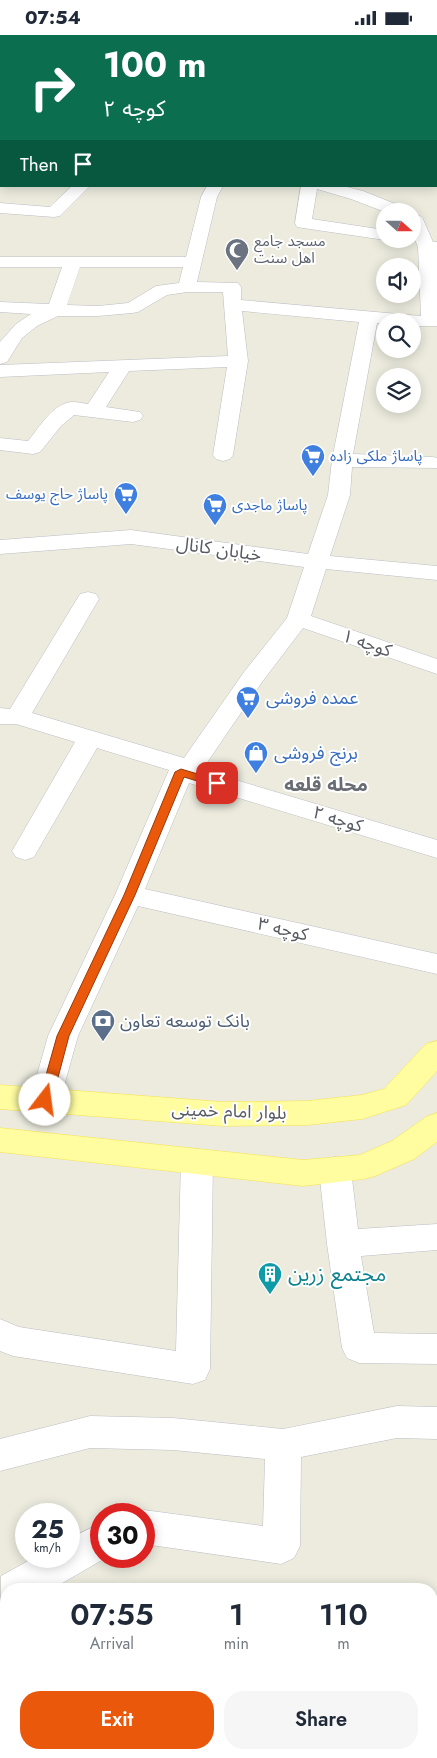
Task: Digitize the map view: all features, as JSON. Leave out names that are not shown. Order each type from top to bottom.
[{"type":"main road","name":"بلوار امام خمینی","points":[[0,1097],[223,1114],[307,1113],[362,1107],[395,1097],[437,1052]]},
{"type":"main road","points":[[0,1140],[303,1173],[364,1167],[404,1150],[437,1125]]},
{"type":"street","points":[[0,208],[54,212],[81,187]]},
{"type":"street","points":[[188,287],[209,197],[214,187]]},
{"type":"street","points":[[309,187],[303,223],[376,234]]},
{"type":"street","points":[[327,187],[357,195],[377,203]]},
{"type":"street","points":[[232,305],[369,317],[434,325],[425,244]]},
{"type":"street","points":[[0,358],[10,340],[20,331],[38,317],[56,310],[73,262]]},
{"type":"street","points":[[0,263],[193,262]]},
{"type":"street","points":[[0,307],[98,311],[132,308],[162,290],[188,287],[232,287],[238,361],[223,455]]},
{"type":"street","points":[[45,1100],[63,1036],[186,770],[253,677],[298,619],[339,495],[342,461],[369,317]]},
{"type":"street","points":[[0,329],[20,331]]},
{"type":"street","points":[[0,337],[20,331]]},
{"type":"street","points":[[0,371],[238,361]]},
{"type":"street","points":[[93,411],[123,366]]},
{"type":"street","points":[[0,443],[33,448],[54,422],[70,408],[133,416]]},
{"type":"street","points":[[342,461],[436,461]]},
{"type":"street","name":"خیابان کانال","points":[[0,547],[132,537],[317,562],[437,573]]},
{"type":"street","points":[[9,716],[88,599]]},
{"type":"street","name":"کوچه ۱","points":[[298,619],[437,667]]},
{"type":"street","name":"کوچه ۲","points":[[9,716],[90,738],[437,849]]},
{"type":"street","points":[[25,851],[90,738]]},
{"type":"street","name":"کوچه ۳","points":[[129,895],[437,963]]},
{"type":"street","points":[[0,1334],[13,1341],[194,1369],[197,1161]]},
{"type":"street","points":[[335,1170],[342,1244],[358,1348],[437,1349]]},
{"type":"street","points":[[342,1244],[437,1237]]},
{"type":"street","points":[[0,1455],[90,1432],[173,1434],[283,1445],[396,1421],[437,1423]]},
{"type":"street","points":[[155,1529],[281,1546],[283,1445]]},
{"type":"street","points":[[26,1583],[90,1547]]},
{"type":"place","name":"مسجد جامع اهل سنت","points":[[237,271]]},
{"type":"place","name":"پاساژ ملکی زاده","points":[[313,477]]},
{"type":"place","name":"پاساژ حاج یوسف","points":[[126,515]]},
{"type":"place","name":"پاساژ ماجدی","points":[[215,526]]},
{"type":"place","name":"عمده فروشی","points":[[248,719]]},
{"type":"place","name":"برنج فروشی","points":[[256,774]]},
{"type":"place","name":"بانک توسعه تعاون","points":[[103,1042]]},
{"type":"place","name":"مجتمع زرین","points":[[270,1295]]},
{"type":"district","name":"محله قلعه","points":[[326,784]]},
{"type":"route","points":[[45,1100],[63,1036],[129,895],[181,772],[217,783]]}]
